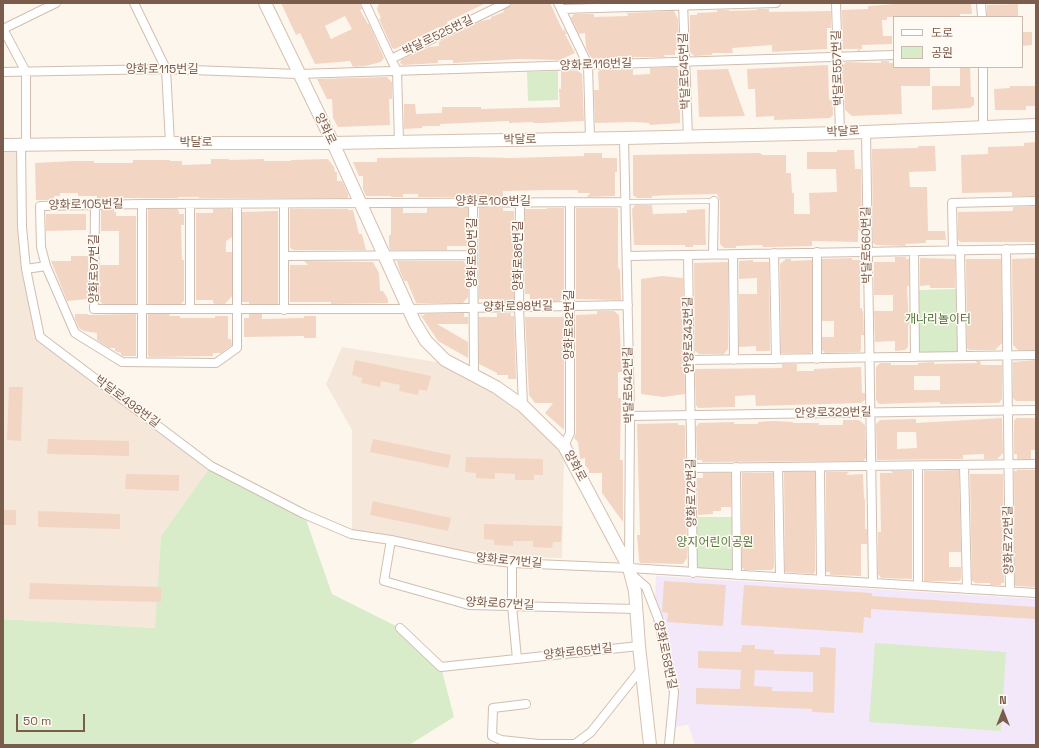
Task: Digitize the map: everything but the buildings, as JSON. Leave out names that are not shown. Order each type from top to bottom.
[{"type":"street","points":[[26,72],[3,29],[56,3]]},
{"type":"street","points":[[134,3],[166,69],[170,143]]},
{"type":"street","name":"양화로","points":[[264,3],[333,143],[408,310],[426,341],[445,360],[496,387],[523,406],[564,446],[630,571],[635,591],[639,646],[650,745]]},
{"type":"street","name":"박달로525번길","points":[[365,3],[397,71],[399,142]]},
{"type":"street","name":"박달로525번길","points":[[391,59],[506,3]]},
{"type":"street","points":[[590,139],[588,65],[560,6],[776,3]]},
{"type":"street","name":"박달로557번길","points":[[836,3],[840,133]]},
{"type":"street","points":[[981,3],[982,16]]},
{"type":"street","name":"박달로545번길","points":[[683,4],[688,137]]},
{"type":"street","name":"양화로116번길","points":[[298,74],[893,55]]},
{"type":"street","points":[[983,68],[983,127]]},
{"type":"street","name":"양화로115번길","points":[[3,72],[166,69],[298,74]]},
{"type":"street","name":"박달로498번길","points":[[26,72],[22,227],[26,269],[40,338],[211,466],[304,514],[351,534],[391,540]]},
{"type":"street","name":"박달로","points":[[3,145],[333,143],[590,139],[840,133],[1036,125]]},
{"type":"street","name":"박달로560번길","points":[[866,131],[873,583]]},
{"type":"street","name":"박달로542번길","points":[[624,138],[630,416],[630,571]]},
{"type":"street","name":"양화로90번길","points":[[472,202],[474,375]]},
{"type":"street","name":"양화로86번길","points":[[520,202],[519,307],[523,406]]},
{"type":"street","name":"양화로82번길","points":[[564,446],[570,433],[570,202]]},
{"type":"street","name":"양화로106번길","points":[[360,203],[625,202]]},
{"type":"street","points":[[713,254],[714,202]]},
{"type":"street","points":[[962,356],[952,203],[1036,202]]},
{"type":"street","name":"양화로105번길","points":[[237,309],[237,348],[216,363],[122,362],[75,333],[46,266],[41,247],[40,206],[360,203]]},
{"type":"street","points":[[142,204],[142,362]]},
{"type":"street","points":[[190,204],[190,310]]},
{"type":"street","points":[[237,204],[237,309]]},
{"type":"street","points":[[284,204],[284,310]]},
{"type":"street","name":"양화로97번길","points":[[95,205],[94,309],[408,310]]},
{"type":"street","points":[[627,256],[1036,249]]},
{"type":"street","points":[[1006,250],[1006,355]]},
{"type":"street","points":[[914,251],[915,357]]},
{"type":"street","points":[[817,252],[817,359]]},
{"type":"street","points":[[774,253],[776,359]]},
{"type":"street","points":[[733,254],[734,360]]},
{"type":"street","points":[[284,256],[472,255]]},
{"type":"street","name":"안양로343번길","points":[[688,255],[690,414]]},
{"type":"street","points":[[26,269],[46,266]]},
{"type":"street","name":"양화로98번길","points":[[408,310],[628,306]]},
{"type":"street","name":"양화로72번길","points":[[1006,355],[1010,591]]},
{"type":"street","points":[[689,360],[1036,355]]},
{"type":"street","name":"안양로329번길","points":[[630,416],[1036,410]]},
{"type":"street","name":"양화로72번길","points":[[690,414],[693,572]]},
{"type":"street","points":[[691,468],[1036,464]]},
{"type":"street","points":[[964,465],[967,589]]},
{"type":"street","points":[[918,466],[918,585]]},
{"type":"street","points":[[778,467],[780,577]]},
{"type":"street","points":[[820,467],[821,580]]},
{"type":"street","points":[[736,468],[738,575]]},
{"type":"street","name":"양화로71번길","points":[[391,540],[479,560],[630,571]]},
{"type":"street","name":"양화로67번길","points":[[391,540],[384,581],[469,604],[636,609]]},
{"type":"street","points":[[512,563],[512,606],[517,659]]},
{"type":"street","name":"양화로72번길","points":[[630,571],[693,572],[1036,593]]},
{"type":"street","name":"양화로58번길","points":[[630,571],[646,587],[654,606],[661,633],[674,692],[669,745]]},
{"type":"street","name":"양화로65번길","points":[[400,628],[440,667],[639,646]]},
{"type":"street","points":[[526,704],[493,708],[492,736],[501,740],[539,744],[575,744],[591,732],[642,668]]},
{"type":"lane","points":[[625,202],[714,202]]},
{"type":"shaded area","points":[[3,145],[21,145],[22,227],[40,337],[211,466],[161,536],[156,628],[3,619]]},
{"type":"shaded area","points":[[342,347],[443,363],[473,379],[521,409],[564,455],[562,558],[479,556],[352,532],[352,430],[326,384]]},
{"type":"shaded area","points":[[656,576],[1036,599],[1036,745],[695,745],[688,725],[674,727],[679,695],[663,620],[655,598]]},
{"type":"green space","points":[[558,71],[558,100],[528,101],[527,72]]},
{"type":"green space","name":"개나리놀이터","points":[[957,289],[959,351],[956,353],[922,354],[919,352],[918,290]]},
{"type":"green space","points":[[211,466],[304,514],[332,594],[400,628],[441,667],[454,717],[409,745],[3,745],[3,619],[155,628],[161,536]]},
{"type":"green space","name":"양지어린이공원","points":[[695,517],[735,517],[736,571],[696,568]]},
{"type":"green space","points":[[875,643],[1006,652],[1001,731],[869,722]]}]
